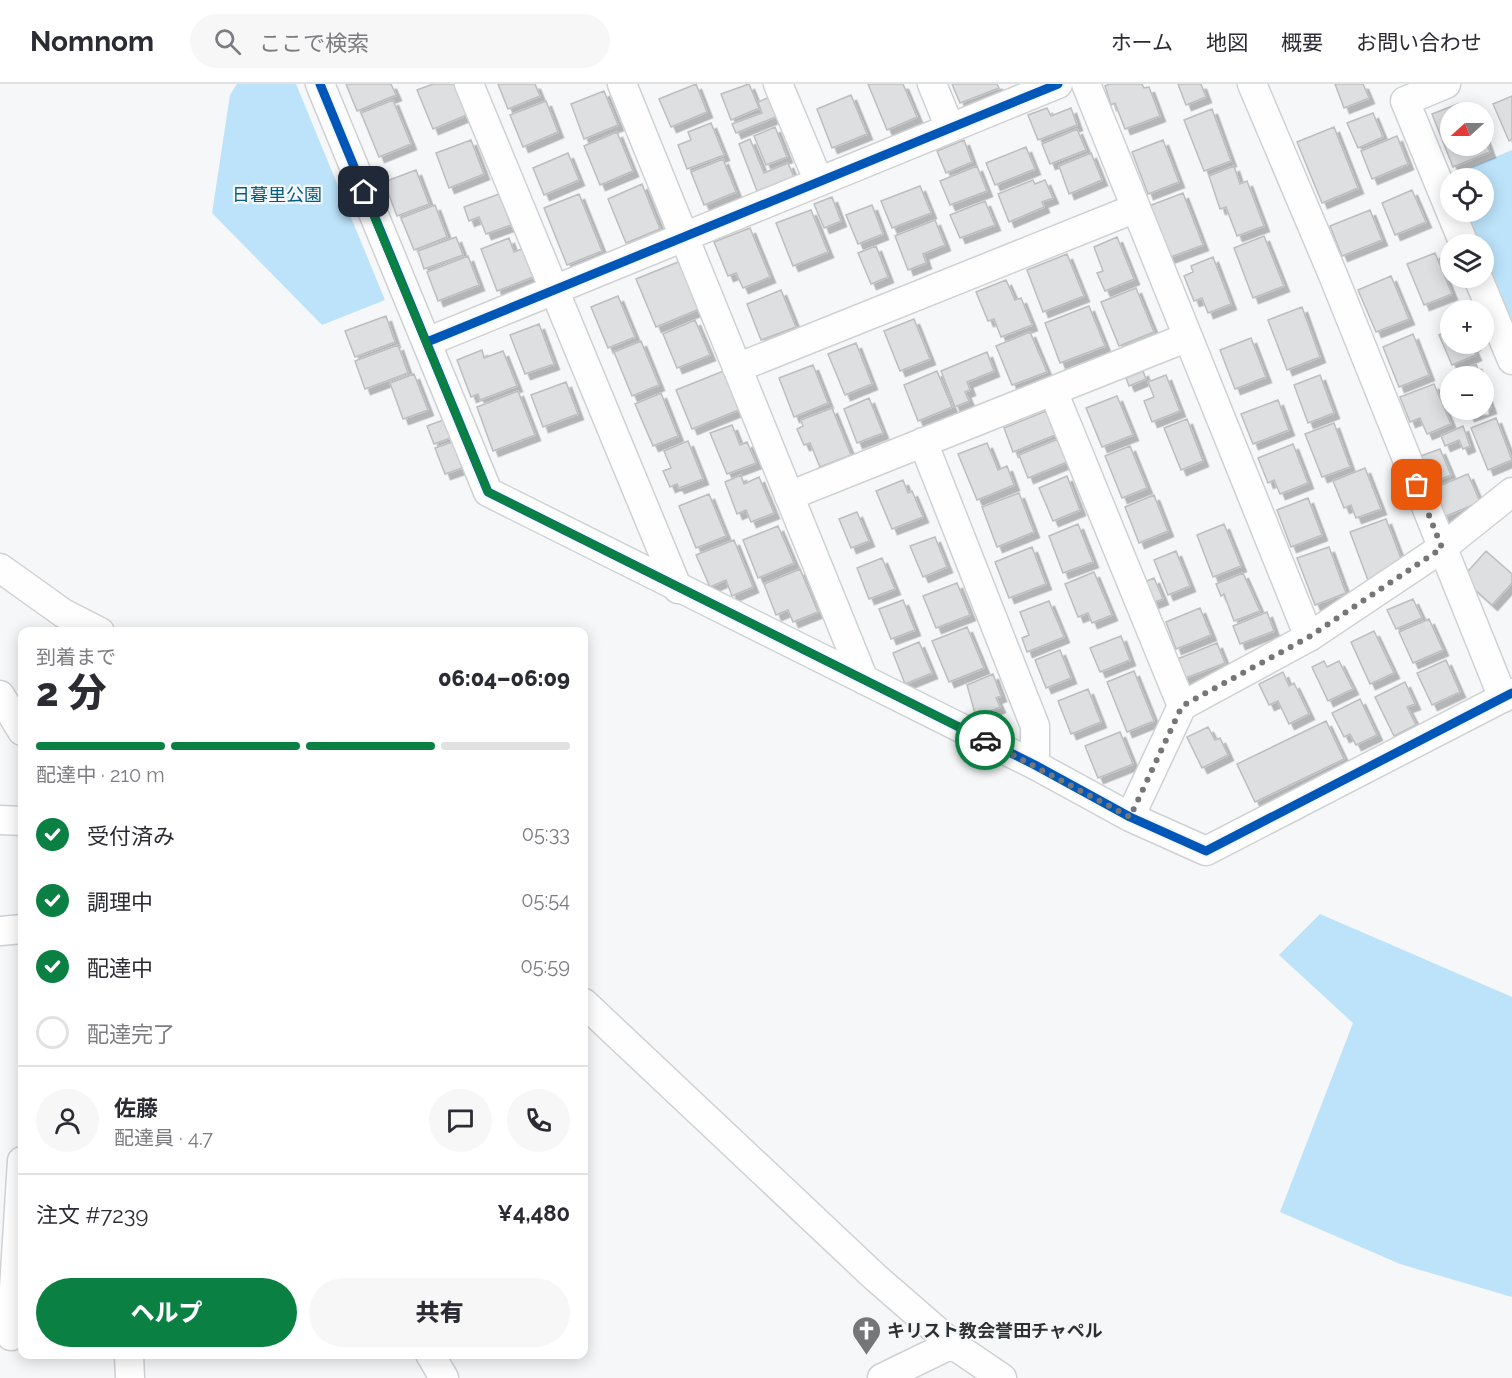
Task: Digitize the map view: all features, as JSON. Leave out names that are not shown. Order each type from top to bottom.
[{"type":"street","points":[[320,84],[488,492],[678,589],[1035,765],[1130,817],[1206,850],[1508,695],[1442,548],[1333,275],[1252,84]]},
{"type":"street","points":[[469,84],[678,589]]},
{"type":"street","points":[[622,84],[864,680]]},
{"type":"street","points":[[778,84],[819,182]]},
{"type":"street","points":[[932,84],[951,128]]},
{"type":"street","points":[[427,342],[1058,84]]},
{"type":"street","points":[[1086,84],[1309,637]]},
{"type":"street","points":[[1446,84],[1405,101],[1460,234]]},
{"type":"street","points":[[737,368],[1136,208]]},
{"type":"street","points":[[1482,288],[1512,360]]},
{"type":"street","points":[[789,496],[1188,337]]},
{"type":"street","points":[[1053,391],[1182,706]]},
{"type":"street","points":[[923,442],[1035,726],[1035,765]]},
{"type":"street","points":[[1130,817],[1182,706],[1309,637],[1442,548],[1512,492]]},
{"type":"street","points":[[0,568],[63,613],[90,627]]},
{"type":"street","points":[[0,694],[18,724]]},
{"type":"street","points":[[0,820],[18,821]]},
{"type":"street","points":[[0,931],[18,929]]},
{"type":"street","points":[[588,1007],[822,1228],[952,1344],[1002,1378]]},
{"type":"street","points":[[0,1158],[18,1160]]},
{"type":"street","points":[[11,1336],[18,1224]]},
{"type":"street","points":[[882,1378],[952,1344]]},
{"type":"street","points":[[129,1359],[130,1378]]},
{"type":"street","points":[[433,1359],[444,1378]]},
{"type":"green space","name":"日暮里公園","points":[[237,84],[296,84],[385,300],[322,325],[212,213],[230,95]]},
{"type":"green space","points":[[1512,150],[1512,331],[1494,288],[1494,234],[1471,234],[1465,222],[1494,222],[1494,168],[1470,168]]},
{"type":"green space","points":[[1320,914],[1512,997],[1512,1297],[1400,1264],[1280,1212],[1353,1023],[1279,955]]},
{"type":"building","points":[[346,84],[391,84],[396,95],[357,111]]},
{"type":"building","points":[[433,84],[456,84],[469,114],[433,129],[417,90]]},
{"type":"building","points":[[498,84],[535,84],[540,96],[508,109]]},
{"type":"building","points":[[696,84],[707,112],[671,127],[659,99]]},
{"type":"building","points":[[749,84],[759,108],[731,120],[721,94]]},
{"type":"building","points":[[868,84],[903,84],[917,117],[887,130]]},
{"type":"building","points":[[952,84],[997,84],[999,88],[960,103]]},
{"type":"building","points":[[1142,84],[1144,88],[1149,87],[1160,116],[1125,129],[1115,103],[1111,105],[1105,86]]},
{"type":"building","points":[[1178,84],[1201,84],[1206,97],[1186,105]]},
{"type":"building","points":[[1335,84],[1363,84],[1369,98],[1344,108]]},
{"type":"building","points":[[604,91],[618,125],[584,139],[571,104]]},
{"type":"building","points":[[851,95],[867,134],[832,148],[817,109]]},
{"type":"building","points":[[1512,96],[1512,139],[1509,141],[1494,106],[1494,104]]},
{"type":"building","points":[[770,97],[778,116],[736,133],[732,124],[762,113],[758,102]]},
{"type":"building","points":[[393,100],[411,144],[379,157],[361,113]]},
{"type":"building","points":[[546,101],[558,132],[523,147],[510,115]]},
{"type":"building","points":[[1047,108],[1051,116],[1071,108],[1077,125],[1038,140],[1028,115]]},
{"type":"building","points":[[1212,109],[1231,161],[1204,171],[1184,120]]},
{"type":"building","points":[[1440,111],[1440,134],[1432,114]]},
{"type":"building","points":[[1373,113],[1383,137],[1358,148],[1347,123]]},
{"type":"building","points":[[711,123],[724,155],[687,169],[678,145],[691,140],[688,132]]},
{"type":"building","points":[[775,127],[787,157],[766,165],[754,136]]},
{"type":"building","points":[[1334,127],[1358,188],[1322,203],[1297,142]]},
{"type":"building","points":[[1077,129],[1086,150],[1050,164],[1042,144]]},
{"type":"building","points":[[617,132],[633,171],[600,185],[584,146]]},
{"type":"building","points":[[1397,136],[1408,164],[1372,179],[1361,151]]},
{"type":"building","points":[[750,139],[764,173],[788,163],[794,177],[757,191],[739,144]]},
{"type":"building","points":[[471,140],[484,174],[449,188],[436,153]]},
{"type":"building","points":[[964,140],[972,162],[946,173],[937,151]]},
{"type":"building","points":[[1163,140],[1179,182],[1148,194],[1132,152]]},
{"type":"building","points":[[1026,147],[1035,169],[995,185],[986,163]]},
{"type":"building","points":[[568,153],[579,180],[544,195],[533,168]]},
{"type":"building","points":[[1091,153],[1102,180],[1069,194],[1059,166]]},
{"type":"building","points":[[1449,156],[1480,156],[1453,167]]},
{"type":"building","points":[[723,159],[736,192],[704,205],[691,172]]},
{"type":"building","points":[[977,166],[987,191],[950,205],[940,181]]},
{"type":"building","points":[[1234,166],[1240,184],[1247,181],[1264,226],[1237,236],[1226,207],[1220,209],[1209,176]]},
{"type":"building","points":[[416,170],[429,204],[397,216],[384,182]]},
{"type":"building","points":[[1033,180],[1035,184],[1045,180],[1053,198],[1042,202],[1044,207],[1009,222],[998,194]]},
{"type":"building","points":[[642,184],[660,229],[626,243],[608,199]]},
{"type":"building","points":[[920,186],[931,213],[892,228],[881,201]]},
{"type":"building","points":[[1412,190],[1426,222],[1395,235],[1382,203]]},
{"type":"building","points":[[1183,193],[1203,245],[1168,258],[1149,206]]},
{"type":"building","points":[[499,194],[511,225],[486,234],[479,217],[469,221],[464,207]]},
{"type":"building","points":[[579,194],[602,251],[567,265],[544,208]]},
{"type":"building","points":[[832,197],[841,221],[824,228],[814,204]]},
{"type":"building","points":[[985,201],[995,225],[960,238],[950,215]]},
{"type":"building","points":[[435,205],[447,237],[414,250],[401,218]]},
{"type":"building","points":[[872,205],[883,234],[858,244],[846,215]]},
{"type":"building","points":[[811,210],[828,252],[793,266],[776,223]]},
{"type":"building","points":[[1370,210],[1382,240],[1342,256],[1330,226]]},
{"type":"building","points":[[935,220],[945,245],[923,254],[926,263],[908,270],[895,236]]},
{"type":"building","points":[[750,228],[770,277],[743,288],[736,273],[728,276],[714,242]]},
{"type":"building","points":[[1264,236],[1284,286],[1253,298],[1234,248]]},
{"type":"building","points":[[456,237],[463,255],[424,269],[418,251]]},
{"type":"building","points":[[1117,237],[1134,279],[1105,291],[1097,273],[1103,271],[1094,247]]},
{"type":"building","points":[[509,238],[514,252],[522,249],[533,277],[497,291],[481,249]]},
{"type":"building","points":[[876,246],[888,277],[871,284],[858,253]]},
{"type":"building","points":[[1435,253],[1440,265],[1440,288],[1450,288],[1452,294],[1424,305],[1407,264]]},
{"type":"building","points":[[1067,254],[1084,296],[1043,312],[1027,270]]},
{"type":"building","points":[[468,256],[479,285],[438,301],[427,272]]},
{"type":"building","points":[[1213,257],[1231,304],[1208,313],[1202,298],[1194,301],[1184,276],[1193,272],[1191,266]]},
{"type":"building","points":[[683,260],[702,308],[656,327],[636,279]]},
{"type":"building","points":[[1391,276],[1409,319],[1376,332],[1358,290]]},
{"type":"building","points":[[1006,280],[1015,300],[1021,298],[1032,325],[1001,337],[994,319],[988,321],[976,292]]},
{"type":"building","points":[[1136,288],[1154,332],[1119,346],[1101,302]]},
{"type":"building","points":[[781,290],[796,327],[761,340],[747,304]]},
{"type":"building","points":[[618,296],[635,337],[608,348],[591,307]]},
{"type":"building","points":[[1089,306],[1105,346],[1060,363],[1045,323]]},
{"type":"building","points":[[1302,307],[1320,357],[1287,370],[1268,320]]},
{"type":"building","points":[[386,316],[395,342],[355,357],[345,331]]},
{"type":"building","points":[[914,319],[930,359],[900,371],[884,331]]},
{"type":"building","points":[[695,320],[710,355],[677,368],[663,334]]},
{"type":"building","points":[[539,324],[554,364],[525,374],[510,335]]},
{"type":"building","points":[[1030,332],[1047,372],[1012,385],[996,346]]},
{"type":"building","points":[[1413,334],[1429,375],[1399,387],[1383,347]]},
{"type":"building","points":[[1251,338],[1266,377],[1235,389],[1220,350]]},
{"type":"building","points":[[641,341],[659,385],[632,396],[614,352]]},
{"type":"building","points":[[856,343],[872,384],[845,395],[828,354]]},
{"type":"building","points":[[398,345],[408,373],[365,389],[355,361]]},
{"type":"building","points":[[482,350],[484,358],[503,351],[517,386],[480,400],[478,394],[471,397],[457,360]]},
{"type":"building","points":[[987,352],[994,371],[967,382],[970,390],[965,392],[969,401],[955,407],[941,371]]},
{"type":"building","points":[[1447,354],[1476,355],[1452,365]]},
{"type":"building","points":[[813,365],[828,403],[794,417],[779,378]]},
{"type":"building","points":[[726,370],[741,409],[692,429],[676,390]]},
{"type":"building","points":[[937,371],[952,407],[918,421],[904,385]]},
{"type":"building","points":[[1143,371],[1146,379],[1129,386],[1126,378]]},
{"type":"building","points":[[414,374],[428,410],[403,419],[390,383]]},
{"type":"building","points":[[1166,375],[1180,411],[1152,422],[1144,401],[1154,397],[1148,382]]},
{"type":"building","points":[[1320,375],[1334,413],[1308,423],[1294,385]]},
{"type":"building","points":[[566,382],[578,414],[543,427],[531,395]]},
{"type":"building","points":[[1434,384],[1440,398],[1440,420],[1449,420],[1451,424],[1427,434],[1420,418],[1410,422],[1400,397]]},
{"type":"building","points":[[518,391],[535,435],[493,451],[477,407]]},
{"type":"building","points":[[661,393],[678,436],[653,446],[635,404]]},
{"type":"building","points":[[1117,396],[1133,435],[1102,447],[1086,408]]},
{"type":"building","points":[[869,398],[883,433],[857,443],[844,409]]},
{"type":"building","points":[[1278,400],[1289,430],[1253,444],[1241,414]]},
{"type":"building","points":[[832,408],[851,455],[820,467],[810,443],[804,445],[797,429],[803,426],[801,420]]},
{"type":"building","points":[[1046,411],[1055,435],[1013,452],[1004,428]]},
{"type":"building","points":[[1496,418],[1512,460],[1488,470],[1471,428]]},
{"type":"building","points":[[446,419],[453,437],[434,444],[427,426]]},
{"type":"building","points":[[1187,419],[1203,461],[1181,470],[1164,428]]},
{"type":"building","points":[[1334,423],[1350,467],[1322,477],[1305,434]]},
{"type":"building","points":[[732,425],[740,445],[747,442],[756,463],[727,474],[710,433]]},
{"type":"building","points":[[1463,426],[1470,446],[1463,449],[1459,440],[1445,446],[1441,436]]},
{"type":"building","points":[[1058,439],[1067,462],[1028,478],[1019,455]]},
{"type":"building","points":[[455,441],[465,467],[445,474],[435,448]]},
{"type":"building","points":[[688,441],[703,479],[679,488],[677,484],[670,487],[663,471],[671,468],[664,451]]},
{"type":"building","points":[[987,443],[998,470],[1007,466],[1014,485],[977,500],[958,454]]},
{"type":"building","points":[[1293,444],[1308,483],[1280,494],[1274,480],[1268,483],[1258,458]]},
{"type":"building","points":[[1130,446],[1147,488],[1122,498],[1105,456]]},
{"type":"building","points":[[1440,449],[1451,475],[1429,484],[1418,457]]},
{"type":"building","points":[[1365,468],[1381,509],[1356,518],[1351,505],[1344,508],[1333,481]]},
{"type":"building","points":[[1468,474],[1480,502],[1444,517],[1432,489]]},
{"type":"building","points":[[741,475],[744,484],[759,477],[774,513],[751,522],[746,510],[737,514],[725,482]]},
{"type":"building","points":[[1067,476],[1080,510],[1053,521],[1039,488]]},
{"type":"building","points":[[903,480],[908,493],[912,491],[923,517],[892,529],[876,491]]},
{"type":"building","points":[[1019,493],[1034,532],[997,547],[982,507]]},
{"type":"building","points":[[709,494],[726,536],[696,548],[679,506]]},
{"type":"building","points":[[1154,495],[1168,531],[1139,543],[1125,507]]},
{"type":"building","points":[[1308,498],[1322,535],[1291,547],[1277,510]]},
{"type":"building","points":[[857,512],[869,541],[851,548],[839,519]]},
{"type":"building","points":[[1386,519],[1405,569],[1369,583],[1350,532]]},
{"type":"building","points":[[1078,524],[1093,562],[1063,573],[1049,536]]},
{"type":"building","points":[[1224,524],[1241,566],[1213,577],[1197,535]]},
{"type":"building","points":[[778,526],[794,563],[758,578],[743,540]]},
{"type":"building","points":[[935,537],[947,567],[923,577],[910,546]]},
{"type":"building","points":[[734,540],[753,587],[732,596],[726,580],[710,587],[696,555]]},
{"type":"building","points":[[1032,547],[1046,584],[1009,598],[995,562]]},
{"type":"building","points":[[1329,547],[1346,593],[1315,605],[1297,558]]},
{"type":"building","points":[[1176,551],[1190,586],[1168,595],[1154,560]]},
{"type":"building","points":[[1486,551],[1512,574],[1512,583],[1492,605],[1462,578]]},
{"type":"building","points":[[882,558],[895,589],[869,599],[857,568]]},
{"type":"building","points":[[800,569],[818,612],[793,622],[788,610],[776,615],[764,584]]},
{"type":"building","points":[[1094,572],[1112,615],[1092,623],[1088,613],[1078,617],[1065,584]]},
{"type":"building","points":[[1243,573],[1260,611],[1234,621],[1224,594],[1221,596],[1216,584]]},
{"type":"building","points":[[1154,578],[1163,599],[1150,604],[1142,583]]},
{"type":"building","points":[[957,583],[970,615],[936,628],[923,596]]},
{"type":"building","points":[[1413,599],[1422,618],[1396,629],[1387,610]]},
{"type":"building","points":[[903,600],[915,630],[891,639],[879,609]]},
{"type":"building","points":[[1049,601],[1064,637],[1027,652],[1022,638],[1029,635],[1020,612]]},
{"type":"building","points":[[1200,608],[1211,635],[1176,649],[1166,622]]},
{"type":"building","points":[[1267,612],[1274,631],[1240,644],[1233,626]]},
{"type":"building","points":[[1429,619],[1443,650],[1413,663],[1399,632]]},
{"type":"building","points":[[967,627],[984,668],[949,682],[932,641]]},
{"type":"building","points":[[1374,631],[1394,673],[1370,684],[1351,642]]},
{"type":"building","points":[[1121,636],[1130,660],[1100,672],[1090,648]]},
{"type":"building","points":[[919,642],[932,673],[905,684],[893,653]]},
{"type":"building","points":[[1217,643],[1225,663],[1183,679],[1175,660]]},
{"type":"building","points":[[1060,650],[1071,678],[1046,688],[1035,660]]},
{"type":"building","points":[[1446,660],[1460,692],[1432,705],[1417,673]]},
{"type":"building","points":[[1324,661],[1327,667],[1339,661],[1353,689],[1328,701],[1312,667]]},
{"type":"building","points":[[1134,671],[1154,721],[1127,732],[1107,682]]},
{"type":"building","points":[[1283,672],[1289,686],[1294,683],[1309,714],[1289,724],[1278,701],[1269,705],[1259,684]]},
{"type":"building","points":[[993,674],[1001,696],[996,698],[1000,707],[976,717],[967,685]]},
{"type":"building","points":[[1405,682],[1415,704],[1407,707],[1416,725],[1394,736],[1375,697]]},
{"type":"building","points":[[1088,689],[1101,722],[1071,734],[1058,701]]},
{"type":"building","points":[[1360,699],[1377,735],[1356,745],[1350,734],[1344,737],[1332,713]]},
{"type":"building","points":[[1326,721],[1344,759],[1255,802],[1237,764]]},
{"type":"building","points":[[1208,727],[1215,740],[1220,738],[1228,755],[1202,768],[1187,737]]},
{"type":"building","points":[[1120,732],[1133,764],[1098,778],[1085,746]]},
{"type":"cycle path","points":[[320,84],[488,492],[1035,765],[1130,817],[1206,851],[1512,693]]},
{"type":"cycle path","points":[[427,342],[1058,84]]},
{"type":"way so far","points":[[985,740],[1130,817],[1182,706],[1309,637],[1442,548],[1417,485]]},
{"type":"place","name":"キリスト教会誉田チャペル","points":[[866,1356]]},
{"type":"route","points":[[364,192],[488,492],[678,589],[985,740]]}]
